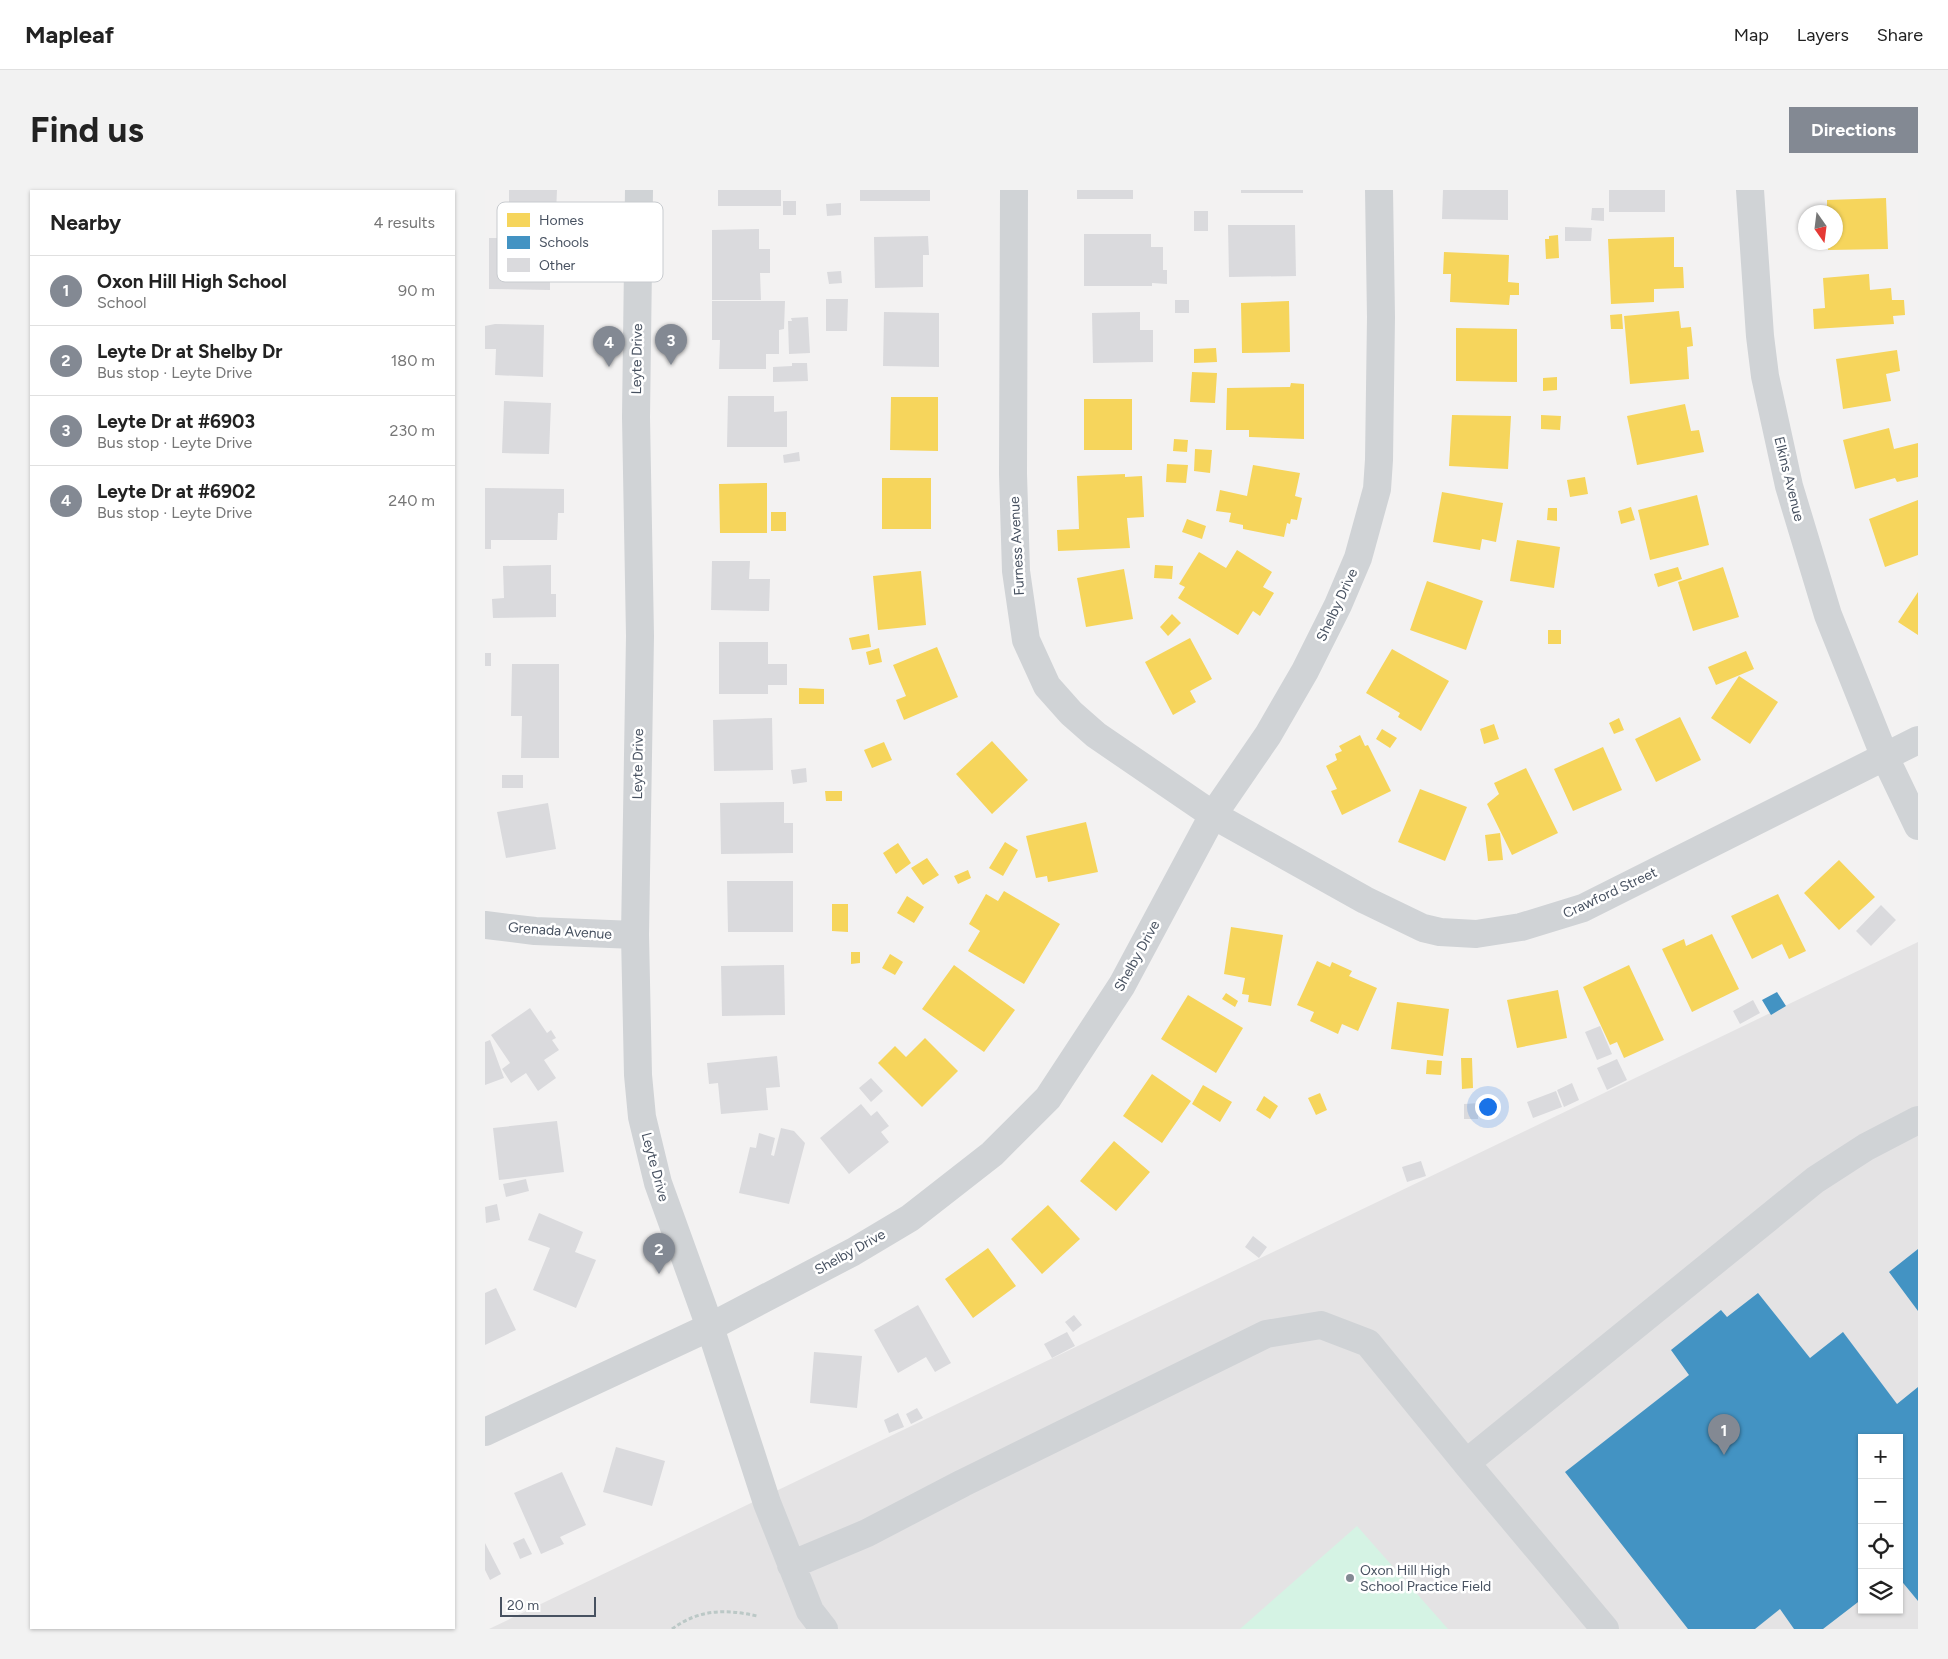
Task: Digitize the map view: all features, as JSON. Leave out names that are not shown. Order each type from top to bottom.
[{"type":"street","name":"Furness Avenue","points":[[1013,190],[1013,484],[1016,571],[1026,640],[1047,686],[1071,713],[1096,735],[1213,814]]},
{"type":"street","name":"Shelby Drive","points":[[485,1432],[710,1328],[853,1252],[910,1218],[992,1154],[1048,1098],[1122,985],[1213,814],[1268,735],[1305,671],[1341,598],[1358,558],[1377,489],[1379,460],[1381,317],[1379,190]]},
{"type":"street","name":"Elkins Avenue","points":[[1750,190],[1760,336],[1765,376],[1789,486],[1828,615],[1884,755],[1918,826]]},
{"type":"street","name":"Leyte Drive","points":[[638,282],[636,418],[640,636],[635,935],[638,1075],[642,1117],[658,1183],[710,1328],[767,1503],[810,1611],[824,1629]]},
{"type":"street","name":"Crawford Street","points":[[1213,814],[1365,900],[1423,928],[1440,932],[1476,934],[1521,927],[1583,908],[1884,755],[1918,740]]},
{"type":"street","name":"Grenada Avenue","points":[[485,925],[535,931],[635,935]]},
{"type":"street","points":[[1466,1463],[1815,1180],[1867,1147],[1918,1120]]},
{"type":"street","points":[[791,1565],[867,1533],[963,1483],[1266,1334],[1321,1325],[1368,1343],[1605,1629]]},
{"type":"path","points":[[672,1629],[709,1611],[731,1610],[757,1616]]},
{"type":"shaded area","points":[[1918,942],[1918,1629],[489,1629]]},
{"type":"green space","name":"Oxon Hill High School Practice Field","points":[[1357,1526],[1448,1629],[1240,1629]]},
{"type":"building: Homes","points":[[1886,198],[1888,249],[1843,250],[1843,205],[1827,205],[1827,200]]},
{"type":"building: Homes","points":[[1558,235],[1559,258],[1546,259],[1545,239],[1549,239],[1549,236]]},
{"type":"building: Homes","points":[[1674,237],[1674,267],[1683,267],[1684,288],[1654,289],[1654,302],[1611,304],[1608,239]]},
{"type":"building: Homes","points":[[1444,252],[1509,255],[1508,282],[1519,283],[1519,295],[1510,295],[1509,305],[1450,302],[1451,274],[1443,274]]},
{"type":"building: Homes","points":[[1869,274],[1870,290],[1891,288],[1892,300],[1904,300],[1905,315],[1893,316],[1894,324],[1814,329],[1813,309],[1825,308],[1823,278]]},
{"type":"building: Homes","points":[[1289,301],[1290,352],[1242,353],[1241,303]]},
{"type":"building: Homes","points":[[1679,311],[1681,328],[1691,327],[1693,346],[1687,347],[1689,379],[1630,384],[1624,316]]},
{"type":"building: Homes","points":[[1622,314],[1623,329],[1611,329],[1610,315]]},
{"type":"building: Homes","points":[[1456,328],[1517,329],[1517,382],[1456,381]]},
{"type":"building: Homes","points":[[1216,348],[1217,362],[1194,363],[1194,349]]},
{"type":"building: Homes","points":[[1897,350],[1900,371],[1886,374],[1891,401],[1843,409],[1836,359]]},
{"type":"building: Homes","points":[[1192,372],[1217,373],[1215,403],[1190,402]]},
{"type":"building: Homes","points":[[1557,377],[1557,390],[1543,391],[1543,378]]},
{"type":"building: Homes","points":[[1291,383],[1304,384],[1304,439],[1249,437],[1249,430],[1226,430],[1227,388],[1290,387]]},
{"type":"building: Homes","points":[[891,397],[938,397],[938,451],[890,450]]},
{"type":"building: Homes","points":[[1084,399],[1132,399],[1132,450],[1084,450]]},
{"type":"building: Homes","points":[[1685,404],[1691,431],[1699,430],[1704,452],[1637,465],[1627,416]]},
{"type":"building: Homes","points":[[1452,415],[1511,416],[1508,469],[1449,466]]},
{"type":"building: Homes","points":[[1541,415],[1561,416],[1560,430],[1541,429]]},
{"type":"building: Homes","points":[[1889,428],[1894,449],[1918,443],[1918,477],[1897,482],[1895,478],[1855,489],[1843,440]]},
{"type":"building: Homes","points":[[1174,439],[1188,440],[1187,452],[1173,451]]},
{"type":"building: Homes","points":[[1195,449],[1212,450],[1210,473],[1194,471]]},
{"type":"building: Homes","points":[[1167,464],[1188,465],[1186,483],[1166,482]]},
{"type":"building: Homes","points":[[1253,465],[1300,473],[1295,496],[1302,498],[1297,520],[1291,519],[1290,524],[1287,523],[1284,537],[1243,529],[1243,525],[1229,522],[1231,513],[1216,511],[1220,490],[1247,496]]},
{"type":"building: Homes","points":[[1125,474],[1125,477],[1142,476],[1144,517],[1127,518],[1130,548],[1058,551],[1057,530],[1079,529],[1077,476]]},
{"type":"building: Homes","points":[[1585,477],[1588,494],[1570,497],[1567,480]]},
{"type":"building: Homes","points":[[882,478],[931,478],[931,529],[882,529]]},
{"type":"building: Homes","points":[[767,483],[767,533],[720,533],[719,484]]},
{"type":"building: Homes","points":[[1442,492],[1503,503],[1496,542],[1482,539],[1480,550],[1433,542]]},
{"type":"building: Homes","points":[[1697,495],[1709,545],[1650,560],[1638,510]]},
{"type":"building: Homes","points":[[1918,500],[1918,555],[1885,567],[1869,519]]},
{"type":"building: Homes","points":[[1631,507],[1635,520],[1621,524],[1618,511]]},
{"type":"building: Homes","points":[[1548,508],[1557,508],[1557,521],[1547,520]]},
{"type":"building: Homes","points":[[771,512],[786,512],[786,531],[771,531]]},
{"type":"building: Homes","points":[[1187,519],[1206,526],[1202,539],[1182,532]]},
{"type":"building: Homes","points":[[1517,540],[1560,547],[1554,588],[1510,581]]},
{"type":"building: Homes","points":[[1237,550],[1272,572],[1263,587],[1274,593],[1260,616],[1253,611],[1238,635],[1178,598],[1185,587],[1179,584],[1199,552],[1226,568]]},
{"type":"building: Homes","points":[[1155,565],[1173,566],[1172,579],[1154,578]]},
{"type":"building: Homes","points":[[1678,567],[1682,579],[1658,587],[1654,574]]},
{"type":"building: Homes","points":[[1723,567],[1739,617],[1693,631],[1678,582]]},
{"type":"building: Homes","points":[[1124,569],[1133,619],[1086,627],[1077,578]]},
{"type":"building: Homes","points":[[921,571],[926,625],[878,630],[873,576]]},
{"type":"building: Homes","points":[[1427,581],[1483,601],[1466,650],[1410,630]]},
{"type":"building: Homes","points":[[1918,592],[1918,635],[1898,622]]},
{"type":"building: Homes","points":[[1172,614],[1181,623],[1168,636],[1160,627]]},
{"type":"building: Homes","points":[[1548,630],[1561,630],[1561,644],[1548,644]]},
{"type":"building: Homes","points":[[869,634],[871,647],[852,650],[849,638]]},
{"type":"building: Homes","points":[[1190,638],[1212,679],[1190,691],[1196,702],[1173,715],[1145,662]]},
{"type":"building: Homes","points":[[937,647],[958,697],[904,720],[896,700],[906,696],[893,665]]},
{"type":"building: Homes","points":[[879,648],[882,662],[869,665],[866,652]]},
{"type":"building: Homes","points":[[1392,649],[1449,681],[1421,731],[1398,717],[1400,713],[1366,693]]},
{"type":"building: Homes","points":[[1746,651],[1754,669],[1716,685],[1708,667]]},
{"type":"building: Homes","points":[[1739,676],[1778,702],[1750,744],[1711,718]]},
{"type":"building: Homes","points":[[799,688],[824,689],[824,704],[799,704]]},
{"type":"building: Homes","points":[[1680,717],[1701,760],[1656,782],[1635,739]]},
{"type":"building: Homes","points":[[1619,718],[1624,730],[1614,734],[1609,723]]},
{"type":"building: Homes","points":[[1494,724],[1499,739],[1484,744],[1480,729]]},
{"type":"building: Homes","points":[[1382,729],[1397,738],[1390,748],[1376,739]]},
{"type":"building: Homes","points":[[1360,735],[1365,746],[1368,745],[1391,791],[1342,815],[1331,791],[1337,789],[1326,766],[1337,760],[1335,754],[1342,751],[1339,746]]},
{"type":"building: Homes","points":[[992,741],[1028,780],[992,814],[956,774]]},
{"type":"building: Homes","points":[[884,742],[892,760],[872,768],[864,750]]},
{"type":"building: Homes","points":[[1603,747],[1622,790],[1573,811],[1554,769]]},
{"type":"building: Homes","points":[[1526,768],[1558,833],[1512,855],[1487,804],[1499,794],[1494,783]]},
{"type":"building: Homes","points":[[1420,789],[1467,807],[1445,861],[1398,842]]},
{"type":"building: Homes","points":[[825,791],[842,791],[842,801],[826,801]]},
{"type":"building: Homes","points":[[1086,822],[1098,872],[1048,882],[1047,876],[1036,878],[1026,836]]},
{"type":"building: Homes","points":[[1500,833],[1503,860],[1488,861],[1485,835]]},
{"type":"building: Homes","points":[[1005,842],[1018,850],[1003,876],[989,868]]},
{"type":"building: Homes","points":[[898,843],[911,863],[896,874],[883,853]]},
{"type":"building: Homes","points":[[927,858],[939,875],[923,885],[911,868]]},
{"type":"building: Homes","points":[[1839,860],[1875,897],[1839,930],[1804,893]]},
{"type":"building: Homes","points":[[968,870],[971,878],[958,884],[954,876]]},
{"type":"building: Homes","points":[[1004,891],[1060,924],[1024,984],[968,951],[980,931],[969,924],[986,894],[998,901]]},
{"type":"building: Homes","points":[[1778,894],[1806,951],[1789,959],[1782,944],[1752,959],[1731,916]]},
{"type":"building: Homes","points":[[907,896],[924,907],[914,923],[897,913]]},
{"type":"building: Homes","points":[[832,904],[848,904],[848,932],[832,931]]},
{"type":"building: Homes","points":[[1231,927],[1283,935],[1271,1006],[1248,1002],[1249,995],[1242,994],[1245,978],[1224,974]]},
{"type":"building: Homes","points":[[1712,934],[1739,989],[1692,1012],[1662,949],[1684,939],[1686,946]]},
{"type":"building: Homes","points":[[851,952],[860,952],[860,963],[851,964]]},
{"type":"building: Homes","points":[[890,954],[903,962],[895,975],[882,968]]},
{"type":"building: Homes","points":[[1317,961],[1330,967],[1332,962],[1352,971],[1349,976],[1377,988],[1358,1031],[1342,1024],[1338,1034],[1310,1021],[1314,1012],[1297,1005]]},
{"type":"building: Homes","points":[[954,965],[1015,1010],[984,1052],[922,1009]]},
{"type":"building: Homes","points":[[1629,965],[1664,1040],[1624,1058],[1617,1042],[1610,1045],[1583,987]]},
{"type":"building: Homes","points":[[1558,990],[1567,1038],[1517,1048],[1507,1000]]},
{"type":"building: Homes","points":[[1226,993],[1238,1001],[1235,1007],[1222,999]]},
{"type":"building: Homes","points":[[1188,995],[1243,1028],[1216,1073],[1161,1039]]},
{"type":"building: Homes","points":[[1397,1002],[1449,1009],[1443,1056],[1391,1049]]},
{"type":"building: Homes","points":[[925,1038],[958,1071],[922,1107],[878,1063],[895,1046],[906,1057]]},
{"type":"building: Homes","points":[[1461,1058],[1472,1058],[1473,1088],[1462,1089]]},
{"type":"building: Homes","points":[[1427,1060],[1442,1061],[1441,1075],[1426,1074]]},
{"type":"building: Homes","points":[[1152,1074],[1191,1101],[1162,1143],[1123,1116]]},
{"type":"building: Homes","points":[[1203,1085],[1232,1102],[1220,1122],[1192,1104]]},
{"type":"building: Homes","points":[[1320,1093],[1327,1110],[1316,1115],[1308,1098]]},
{"type":"building: Homes","points":[[1264,1096],[1278,1106],[1270,1119],[1256,1110]]},
{"type":"building: Homes","points":[[1114,1141],[1150,1172],[1116,1211],[1080,1181]]},
{"type":"building: Homes","points":[[1048,1205],[1080,1239],[1042,1274],[1011,1239]]},
{"type":"building: Homes","points":[[988,1248],[1016,1286],[973,1318],[945,1279]]},
{"type":"building: Schools","points":[[1777,992],[1786,1006],[1771,1015],[1762,1000]]},
{"type":"building: Schools","points":[[1918,1249],[1918,1311],[1889,1272]]},
{"type":"building: Schools","points":[[1758,1293],[1810,1358],[1843,1332],[1897,1404],[1918,1387],[1918,1601],[1903,1583],[1903,1434],[1858,1434],[1858,1602],[1823,1629],[1794,1629],[1780,1609],[1755,1629],[1688,1629],[1565,1472],[1689,1375],[1671,1350],[1721,1310],[1727,1317]]},
{"type":"building: Other","points":[[509,190],[557,190],[556,202],[509,202]]},
{"type":"building: Other","points":[[718,190],[781,190],[781,206],[718,206]]},
{"type":"building: Other","points":[[860,190],[930,190],[930,201],[860,201]]},
{"type":"building: Other","points":[[1077,190],[1133,190],[1133,199],[1077,199]]},
{"type":"building: Other","points":[[1241,190],[1303,190],[1303,193],[1241,193]]},
{"type":"building: Other","points":[[1443,190],[1508,190],[1508,220],[1442,219]]},
{"type":"building: Other","points":[[1609,190],[1665,190],[1665,212],[1609,212]]},
{"type":"building: Other","points":[[783,201],[796,201],[796,215],[783,215]]},
{"type":"building: Other","points":[[841,203],[841,215],[827,216],[826,204]]},
{"type":"building: Other","points":[[1592,208],[1604,208],[1604,221],[1591,220]]},
{"type":"building: Other","points":[[1194,211],[1208,211],[1208,231],[1194,231]]},
{"type":"building: Other","points":[[1228,225],[1295,225],[1296,276],[1229,277]]},
{"type":"building: Other","points":[[1565,227],[1592,228],[1591,241],[1565,241]]},
{"type":"building: Other","points":[[759,229],[759,249],[770,249],[770,273],[760,273],[761,300],[712,300],[712,230]]},
{"type":"building: Other","points":[[1084,234],[1151,234],[1151,247],[1163,247],[1163,270],[1167,270],[1167,284],[1152,283],[1152,286],[1084,286]]},
{"type":"building: Other","points":[[928,236],[929,255],[923,255],[923,287],[875,288],[874,237]]},
{"type":"building: Other","points":[[489,238],[497,238],[497,282],[550,282],[550,290],[489,289]]},
{"type":"building: Other","points":[[841,271],[842,283],[829,284],[827,272]]},
{"type":"building: Other","points":[[826,299],[848,299],[847,331],[826,331]]},
{"type":"building: Other","points":[[1175,300],[1189,300],[1189,313],[1175,313]]},
{"type":"building: Other","points":[[712,301],[785,301],[784,329],[779,330],[779,354],[766,354],[766,369],[719,369],[720,340],[712,340]]},
{"type":"building: Other","points":[[884,312],[939,313],[939,367],[883,366]]},
{"type":"building: Other","points":[[1140,312],[1140,330],[1153,330],[1153,362],[1093,363],[1092,313]]},
{"type":"building: Other","points":[[808,317],[810,353],[789,354],[788,321],[792,321],[791,318]]},
{"type":"building: Other","points":[[495,324],[544,325],[543,377],[495,375],[496,349],[485,349],[485,326]]},
{"type":"building: Other","points":[[792,363],[807,363],[808,381],[773,382],[773,367],[792,366]]},
{"type":"building: Other","points":[[728,396],[774,396],[774,412],[787,411],[787,447],[727,447]]},
{"type":"building: Other","points":[[504,401],[551,403],[549,454],[502,453]]},
{"type":"building: Other","points":[[799,452],[800,461],[784,463],[783,455]]},
{"type":"building: Other","points":[[485,488],[564,489],[564,513],[558,513],[557,540],[491,540],[491,549],[485,549]]},
{"type":"building: Other","points":[[712,561],[750,561],[749,579],[770,579],[769,611],[711,610]]},
{"type":"building: Other","points":[[551,565],[551,594],[556,594],[556,617],[493,618],[492,599],[504,598],[503,566]]},
{"type":"building: Other","points":[[719,642],[768,642],[768,664],[787,664],[787,685],[768,685],[768,694],[719,694]]},
{"type":"building: Other","points":[[485,653],[491,653],[491,666],[485,666]]},
{"type":"building: Other","points":[[512,664],[559,664],[559,758],[521,758],[522,716],[511,716]]},
{"type":"building: Other","points":[[772,718],[773,770],[714,771],[713,720]]},
{"type":"building: Other","points":[[806,768],[807,782],[793,784],[791,770]]},
{"type":"building: Other","points":[[502,775],[523,775],[523,788],[502,788]]},
{"type":"building: Other","points":[[784,802],[784,823],[793,823],[793,853],[721,854],[720,803]]},
{"type":"building: Other","points":[[548,803],[556,849],[506,858],[497,812]]},
{"type":"building: Other","points":[[727,881],[793,881],[793,932],[728,932]]},
{"type":"building: Other","points":[[1881,905],[1896,920],[1871,946],[1856,931]]},
{"type":"building: Other","points":[[784,965],[785,1015],[722,1016],[721,966]]},
{"type":"building: Other","points":[[1753,1000],[1760,1013],[1740,1024],[1733,1011]]},
{"type":"building: Other","points":[[530,1008],[547,1033],[551,1030],[556,1038],[552,1040],[559,1050],[544,1060],[556,1078],[538,1091],[526,1073],[511,1083],[502,1069],[510,1063],[491,1035]]},
{"type":"building: Other","points":[[1600,1026],[1612,1054],[1597,1060],[1585,1032]]},
{"type":"building: Other","points":[[490,1040],[504,1078],[485,1085],[485,1042]]},
{"type":"building: Other","points":[[777,1056],[780,1087],[766,1088],[768,1110],[721,1114],[718,1083],[709,1084],[707,1063]]},
{"type":"building: Other","points":[[1617,1059],[1627,1080],[1607,1090],[1597,1068]]},
{"type":"building: Other","points":[[871,1078],[883,1091],[871,1102],[859,1088]]},
{"type":"building: Other","points":[[1572,1083],[1579,1100],[1564,1107],[1557,1090]]},
{"type":"building: Other","points":[[1556,1091],[1562,1107],[1533,1118],[1527,1102]]},
{"type":"building: Other","points":[[1479,1103],[1478,1119],[1464,1119],[1464,1104]]},
{"type":"building: Other","points":[[861,1104],[871,1116],[877,1111],[889,1126],[881,1132],[889,1142],[849,1174],[820,1138]]},
{"type":"building: Other","points":[[557,1121],[564,1172],[499,1180],[493,1128]]},
{"type":"building: Other","points":[[781,1128],[794,1131],[805,1143],[789,1204],[739,1193],[750,1147],[756,1148],[759,1133],[775,1138],[771,1155],[774,1156]]},
{"type":"building: Other","points":[[1421,1161],[1426,1176],[1407,1182],[1402,1167]]},
{"type":"building: Other","points":[[526,1179],[529,1191],[506,1197],[503,1184]]},
{"type":"building: Other","points":[[497,1204],[500,1220],[486,1223],[485,1207]]},
{"type":"building: Other","points":[[539,1213],[583,1232],[575,1252],[596,1260],[576,1308],[533,1290],[550,1248],[528,1240]]},
{"type":"building: Other","points":[[1253,1236],[1267,1247],[1259,1258],[1245,1247]]},
{"type":"building: Other","points":[[496,1288],[516,1330],[485,1345],[485,1293]]},
{"type":"building: Other","points":[[918,1305],[951,1363],[935,1372],[926,1357],[898,1373],[874,1330]]},
{"type":"building: Other","points":[[1074,1315],[1082,1325],[1073,1332],[1065,1322]]},
{"type":"building: Other","points":[[1067,1332],[1075,1346],[1052,1358],[1044,1344]]},
{"type":"building: Other","points":[[814,1352],[862,1356],[857,1408],[810,1403]]},
{"type":"building: Other","points":[[917,1408],[923,1418],[911,1424],[906,1414]]},
{"type":"building: Other","points":[[898,1413],[904,1427],[889,1433],[884,1420]]},
{"type":"building: Other","points":[[616,1447],[665,1461],[652,1506],[603,1492]]},
{"type":"building: Other","points":[[562,1472],[586,1525],[560,1537],[564,1544],[541,1554],[514,1493]]},
{"type":"building: Other","points":[[524,1538],[532,1554],[520,1559],[513,1543]]},
{"type":"building: Other","points":[[485,1543],[501,1574],[490,1580],[485,1570]]},
{"type":"place","name":"Leyte Dr at #6903","points":[[671,365]]},
{"type":"place","name":"Leyte Dr at #6902","points":[[609,367]]},
{"type":"place","name":"Leyte Dr at Shelby Dr","points":[[659,1274]]},
{"type":"place","name":"Oxon Hill High School","points":[[1724,1455]]},
{"type":"place","name":"Oxon Hill High School Practice Field","points":[[1350,1578]]}]
